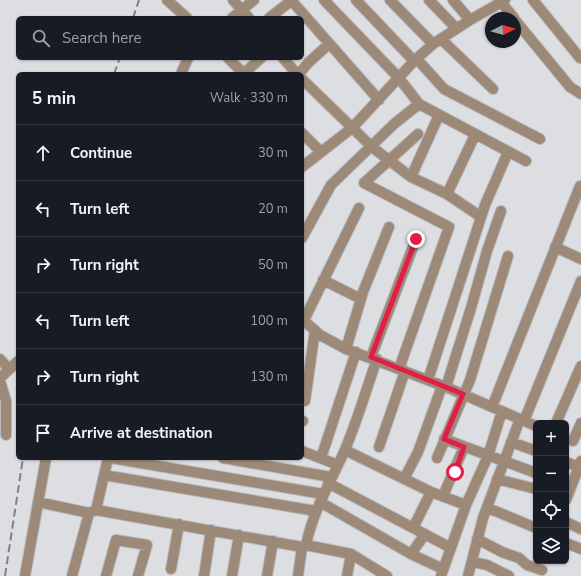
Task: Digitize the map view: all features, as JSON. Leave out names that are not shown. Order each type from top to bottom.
[{"type":"street","points":[[167,0],[185,16]]},
{"type":"street","points":[[233,0],[245,14],[254,0]]},
{"type":"street","points":[[271,16],[291,0],[302,16]]},
{"type":"street","points":[[324,0],[399,78],[419,104],[526,161]]},
{"type":"street","points":[[356,0],[444,89],[540,139]]},
{"type":"street","points":[[390,0],[493,89]]},
{"type":"street","points":[[429,0],[456,28]]},
{"type":"street","points":[[453,0],[470,20]]},
{"type":"street","points":[[533,0],[580,58]]},
{"type":"street","points":[[304,165],[352,128],[416,60],[437,41],[498,2],[507,12]]},
{"type":"street","points":[[304,19],[329,44],[379,100]]},
{"type":"street","points":[[521,27],[566,82],[581,94]]},
{"type":"street","points":[[300,72],[329,44]]},
{"type":"street","points":[[182,72],[187,60]]},
{"type":"street","points":[[230,60],[241,72]]},
{"type":"street","points":[[245,72],[259,60]]},
{"type":"street","points":[[285,60],[296,72]]},
{"type":"street","points":[[304,81],[372,147],[389,161],[411,177],[447,194],[481,217]]},
{"type":"street","points":[[304,234],[330,185],[372,147],[394,124],[419,104]]},
{"type":"street","points":[[411,177],[439,115]]},
{"type":"street","points":[[379,447],[402,370],[449,227],[364,183],[418,134]]},
{"type":"street","points":[[447,194],[475,134]]},
{"type":"street","points":[[304,135],[321,152]]},
{"type":"street","points":[[428,380],[481,217],[508,152]]},
{"type":"street","points":[[492,407],[580,186]]},
{"type":"street","points":[[304,317],[359,208]]},
{"type":"street","points":[[404,479],[418,452],[444,386],[471,308],[487,251],[501,211]]},
{"type":"street","points":[[346,349],[361,299],[389,227]]},
{"type":"street","points":[[298,576],[304,546],[310,528],[320,502],[345,450],[374,358],[416,239]]},
{"type":"street","points":[[555,247],[581,259]]},
{"type":"street","points":[[437,458],[470,380],[508,256]]},
{"type":"street","points":[[323,280],[361,299]]},
{"type":"street","points":[[468,576],[473,562],[477,539],[511,442],[522,420],[581,281]]},
{"type":"street","points":[[304,320],[320,335],[346,349],[374,358],[444,386],[533,425]]},
{"type":"street","points":[[305,401],[315,330]]},
{"type":"street","points":[[321,458],[356,352]]},
{"type":"street","points":[[0,359],[9,369]]},
{"type":"street","points":[[0,378],[16,363]]},
{"type":"street","points":[[557,420],[581,366]]},
{"type":"street","points":[[0,381],[6,401],[6,435]]},
{"type":"street","points":[[120,460],[320,502],[442,573],[466,505],[488,456],[502,411]]},
{"type":"street","points":[[573,441],[581,423]]},
{"type":"street","points":[[444,439],[533,472]]},
{"type":"street","points":[[511,442],[533,450]]},
{"type":"street","points":[[443,496],[464,447]]},
{"type":"street","points":[[345,450],[431,492],[466,505]]},
{"type":"street","points":[[304,452],[338,465]]},
{"type":"street","points":[[25,576],[46,460]]},
{"type":"street","points":[[72,576],[109,460]]},
{"type":"street","points":[[233,460],[330,480],[451,548]]},
{"type":"street","points":[[569,462],[580,464],[569,485]]},
{"type":"street","points":[[104,475],[320,502]]},
{"type":"street","points":[[497,479],[533,488]]},
{"type":"street","points":[[413,528],[431,492]]},
{"type":"street","points":[[38,502],[92,512],[179,524],[351,554],[382,575]]},
{"type":"street","points":[[488,508],[533,527]]},
{"type":"street","points":[[569,523],[581,529]]},
{"type":"street","points":[[171,569],[179,524]]},
{"type":"street","points":[[204,576],[211,530]]},
{"type":"street","points":[[411,554],[426,534]]},
{"type":"street","points":[[232,576],[239,535]]},
{"type":"street","points":[[477,539],[502,552],[519,558],[527,565],[543,569]]},
{"type":"street","points":[[106,576],[116,540],[147,545],[138,576]]},
{"type":"street","points":[[267,576],[272,541]]},
{"type":"street","points":[[569,544],[581,549]]},
{"type":"street","points":[[347,576],[351,554]]},
{"type":"street","points":[[473,562],[487,565],[509,576]]},
{"type":"railway","points":[[134,16],[139,0]]},
{"type":"railway","points":[[115,72],[119,60]]},
{"type":"railway","points":[[5,576],[23,460]]},
{"type":"route","points":[[416,239],[371,357],[463,394],[444,439],[464,447],[455,472]]}]
